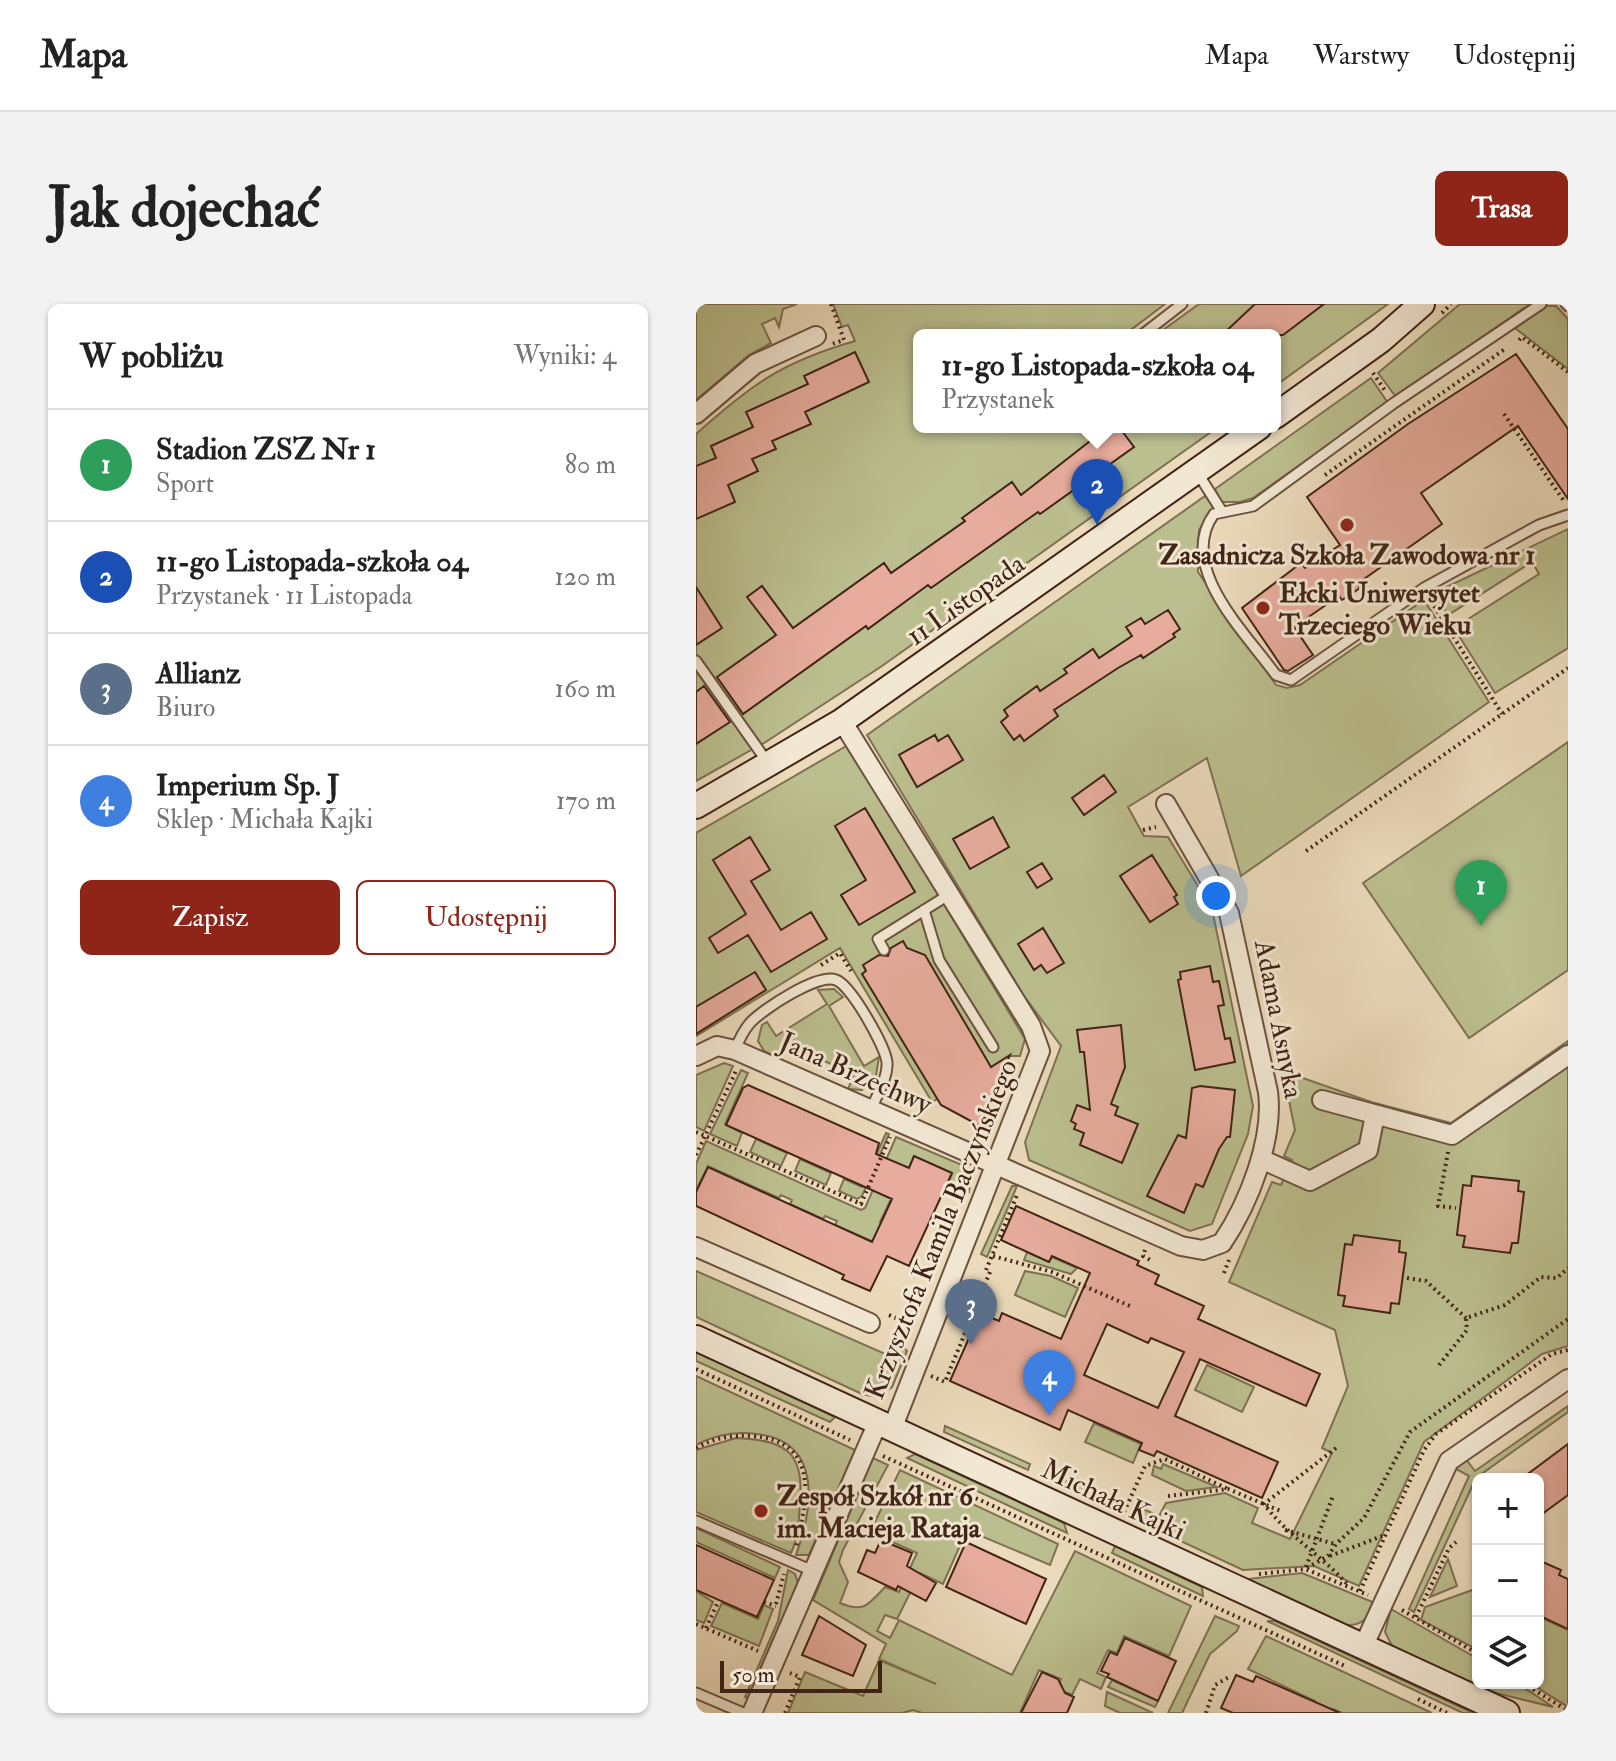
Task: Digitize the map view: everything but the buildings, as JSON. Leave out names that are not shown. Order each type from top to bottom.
[{"type":"street","points":[[1281,412],[1381,340],[1422,304]]},
{"type":"street","points":[[696,414],[755,364],[816,336]]},
{"type":"street","name":"11 Listopada","points":[[696,806],[842,721],[1251,433]]},
{"type":"street","name":"Krzysztofa Kamila Baczyńskiego","points":[[752,1713],[866,1448],[885,1426],[1038,1058],[1039,1044],[842,721]]},
{"type":"street","name":"Adama Asnyka","points":[[1166,804],[1220,892],[1232,925],[1270,1103],[1270,1125],[1261,1159],[1230,1231],[1214,1247]]},
{"type":"street","name":"Jana Brzechwy","points":[[696,1056],[717,1046],[737,1057],[871,1109],[1181,1246],[1203,1250],[1214,1247]]},
{"type":"street","points":[[1322,1100],[1452,1135],[1568,1055]]},
{"type":"street","points":[[1261,1159],[1310,1181],[1368,1150],[1375,1115]]},
{"type":"street","points":[[696,1247],[870,1323]]},
{"type":"street","name":"Michała Kajki","points":[[696,1338],[1507,1713]]},
{"type":"street","points":[[1363,1647],[1449,1461],[1568,1379]]},
{"type":"lane","points":[[1150,329],[1182,304]]},
{"type":"lane","points":[[1541,304],[1394,403],[1253,506],[1221,510],[1214,514],[1204,531],[1202,553],[1206,575],[1276,675],[1291,680],[1424,588],[1539,525],[1568,515]]},
{"type":"lane","points":[[1196,472],[1221,510]]},
{"type":"lane","points":[[696,661],[769,764]]},
{"type":"lane","points":[[884,950],[878,939],[950,894]]},
{"type":"lane","points":[[924,910],[939,960],[993,1047]]},
{"type":"lane","points":[[737,1057],[753,1020],[818,979],[834,979],[849,989],[885,1055],[885,1077],[871,1109]]},
{"type":"lane","points":[[696,1521],[813,1571]]},
{"type":"lane","points":[[696,1693],[743,1713]]},
{"type":"path","points":[[1315,482],[1522,337],[1568,372]]},
{"type":"path","points":[[1504,414],[1568,504]]},
{"type":"path","points":[[1424,588],[1502,714]]},
{"type":"path","points":[[1306,851],[1568,668]]},
{"type":"path","points":[[1143,830],[1151,827],[1165,830]]},
{"type":"path","points":[[696,1155],[737,1057]]},
{"type":"path","points":[[696,1132],[861,1204],[893,1131]]},
{"type":"path","points":[[1447,1158],[1438,1206],[1456,1208]]},
{"type":"path","points":[[927,1374],[945,1382],[1021,1185]]},
{"type":"path","points":[[993,1256],[1052,1272],[1130,1306]]},
{"type":"path","points":[[1143,1256],[1150,1260]]},
{"type":"path","points":[[1466,1318],[1505,1305],[1541,1277],[1557,1278],[1568,1268]]},
{"type":"path","points":[[1407,1278],[1426,1281],[1466,1318],[1467,1330],[1439,1365]]},
{"type":"path","points":[[1326,1558],[1364,1518],[1410,1432],[1568,1319]]},
{"type":"path","points":[[696,1369],[1347,1666]]},
{"type":"path","points":[[1264,1504],[1336,1448]]},
{"type":"path","points":[[1145,1466],[1165,1459],[1283,1512]]},
{"type":"path","points":[[1168,1496],[1228,1489]]},
{"type":"path","points":[[1305,1569],[1333,1496]]},
{"type":"path","points":[[1264,1504],[1283,1529],[1326,1558],[1349,1586]]},
{"type":"path","points":[[1283,1529],[1336,1544]]},
{"type":"path","points":[[1254,1574],[1305,1569],[1385,1535]]},
{"type":"path","points":[[1416,1617],[1449,1548],[1456,1542]]},
{"type":"path","points":[[1305,1569],[1416,1617],[1418,1622],[1472,1651]]},
{"type":"path","points":[[706,1628],[718,1602]]},
{"type":"path","points":[[764,1602],[776,1606]]},
{"type":"path","points":[[696,1624],[761,1652]]},
{"type":"path","points":[[1206,1713],[1215,1685],[1231,1676]]},
{"type":"path","points":[[1533,1689],[1568,1711]]},
{"type":"path","points":[[1411,1696],[1447,1713]]},
{"type":"green space","points":[[696,304],[797,304],[783,309],[779,327],[775,318],[762,324],[771,343],[749,355],[696,400]]},
{"type":"green space","points":[[833,304],[1165,304],[1132,329],[913,329],[913,433],[1210,433],[882,666],[761,745],[696,654],[696,434],[734,401],[787,366],[855,341],[848,325],[842,327]]},
{"type":"green space","points":[[1199,304],[1388,304],[1281,382],[1281,329],[1164,329]]},
{"type":"green space","points":[[1460,304],[1530,304],[1396,397],[1378,373]]},
{"type":"green space","points":[[1547,306],[1556,306],[1568,319],[1568,369],[1515,328]]},
{"type":"green space","points":[[1371,378],[1388,403],[1253,498],[1221,502],[1215,489]]},
{"type":"green space","points":[[1205,496],[1214,508],[1199,530],[1198,572],[1276,685],[1287,688],[1300,685],[1424,600],[1489,702],[1241,876],[1207,758],[1128,807],[1144,836],[1168,837],[1212,909],[1253,1106],[1248,1134],[1212,1224],[1190,1231],[1029,1160],[1025,1142],[1061,1046],[1024,996],[867,735]]},
{"type":"green space","points":[[1568,529],[1568,648],[1495,693],[1454,628],[1539,574],[1532,562],[1448,615],[1434,593]]},
{"type":"green space","points":[[696,671],[753,749],[696,781]]},
{"type":"green space","points":[[1568,742],[1568,970],[1469,1038],[1363,883]]},
{"type":"green space","points":[[848,745],[1025,1039],[1020,1056],[1010,1056],[932,1102],[840,948],[696,1036],[696,833]]},
{"type":"green space","points":[[834,989],[843,997],[829,1006],[864,1066],[879,1057],[876,1076],[862,1090],[848,1089],[854,1074],[783,1043],[776,1057],[764,1051],[758,1041],[762,1025],[767,1022],[776,1036],[827,1004],[818,990]]},
{"type":"green space","points":[[1568,1041],[1568,1346],[1542,1354],[1424,1442],[1359,1586],[1314,1566],[1243,1570],[1129,1517],[1134,1505],[1159,1516],[1166,1503],[1225,1493],[1258,1508],[1252,1523],[1290,1539],[1332,1453],[1322,1448],[1348,1386],[1335,1330],[1229,1282],[1272,1182],[1281,1185],[1292,1160],[1284,1156],[1295,1130],[1283,1071],[1371,1102],[1451,1123]]},
{"type":"green space","points":[[724,1063],[733,1066],[704,1131],[696,1127],[696,1075]]},
{"type":"green space","points":[[741,1070],[748,1073],[725,1124],[742,1133],[737,1146],[710,1134]]},
{"type":"green space","points":[[886,1133],[889,1134],[862,1196],[857,1199],[839,1191],[844,1179],[862,1187]]},
{"type":"green space","points":[[896,1137],[962,1165],[971,1174],[969,1192],[949,1182],[952,1173],[914,1156],[909,1168],[905,1166],[893,1193],[894,1202],[890,1201],[880,1222],[884,1224],[876,1243],[835,1225],[837,1221],[825,1216],[823,1219],[790,1204],[792,1200],[781,1195],[779,1198],[708,1166],[696,1190],[696,1164],[706,1141],[861,1210],[865,1208]]},
{"type":"green space","points":[[756,1139],[787,1153],[781,1166],[750,1152]]},
{"type":"green space","points":[[800,1159],[831,1173],[826,1185],[795,1171]]},
{"type":"green space","points":[[1012,1186],[1017,1186],[987,1257],[981,1254]]},
{"type":"green space","points":[[1027,1252],[1049,1262],[1052,1257],[1077,1268],[1071,1274],[1024,1260]]},
{"type":"green space","points":[[696,1271],[892,1357],[899,1342],[907,1351],[892,1387],[877,1397],[862,1394],[696,1317]]},
{"type":"green space","points":[[1025,1271],[1051,1276],[1078,1288],[1065,1317],[1015,1295]]},
{"type":"green space","points":[[696,1352],[835,1417],[830,1422],[696,1361]]},
{"type":"green space","points":[[1207,1365],[1254,1387],[1242,1412],[1195,1390]]},
{"type":"green space","points":[[696,1376],[855,1450],[809,1555],[796,1555],[809,1498],[803,1463],[793,1449],[778,1439],[757,1434],[726,1435],[696,1445]]},
{"type":"green space","points":[[1568,1406],[1568,1412],[1483,1473],[1472,1473],[1472,1487],[1414,1612],[1409,1609],[1469,1476],[1456,1469],[1465,1458],[1475,1471]]},
{"type":"green space","points":[[1094,1423],[1141,1444],[1133,1463],[1085,1442]]},
{"type":"green space","points":[[945,1426],[1030,1464],[1028,1470],[944,1432]]},
{"type":"green space","points":[[736,1438],[780,1446],[795,1461],[801,1486],[797,1535],[791,1553],[696,1512],[696,1450]]},
{"type":"green space","points":[[915,1454],[1064,1523],[1067,1533],[907,1458]]},
{"type":"green space","points":[[873,1458],[888,1465],[843,1550],[839,1562],[848,1582],[840,1603],[860,1607],[870,1603],[885,1587],[899,1592],[917,1553],[870,1532],[900,1470],[1058,1544],[1050,1565],[967,1530],[943,1584],[920,1573],[897,1619],[885,1615],[877,1631],[890,1638],[899,1620],[1012,1675],[1075,1551],[1191,1606],[1169,1656],[1124,1636],[1117,1653],[1108,1650],[1097,1673],[1106,1677],[1101,1689],[1080,1679],[1072,1695],[1057,1688],[1061,1679],[1039,1670],[1020,1713],[922,1713],[913,1710],[902,1713],[788,1713],[805,1672],[863,1696],[879,1660],[936,1684],[879,1659],[886,1644],[813,1600]]},
{"type":"green space","points":[[1163,1464],[1217,1487],[1186,1491],[1152,1475],[1154,1466],[1161,1469]]},
{"type":"green space","points":[[1070,1476],[1095,1488],[1086,1498],[1054,1483],[1057,1477],[1067,1482]]},
{"type":"green space","points":[[696,1528],[780,1567],[775,1578],[696,1542]]},
{"type":"green space","points":[[1115,1546],[1202,1587],[1203,1596],[1112,1553]]},
{"type":"green space","points":[[1448,1559],[1457,1586],[1430,1597]]},
{"type":"green space","points":[[788,1570],[795,1574],[798,1583],[749,1699],[745,1697],[778,1621]]},
{"type":"green space","points":[[1302,1573],[1375,1603],[1364,1620],[1345,1625],[1248,1579]]},
{"type":"green space","points":[[1472,1590],[1472,1647],[1421,1620],[1425,1607]]},
{"type":"green space","points":[[696,1591],[713,1602],[704,1623],[696,1620]]},
{"type":"green space","points":[[722,1603],[758,1619],[764,1605],[773,1609],[759,1646],[711,1626]]},
{"type":"green space","points":[[1391,1609],[1472,1656],[1472,1683],[1393,1648],[1385,1632]]},
{"type":"green space","points":[[1215,1616],[1239,1626],[1237,1631],[1210,1654],[1182,1713],[1168,1713]]},
{"type":"green space","points":[[1544,1619],[1568,1630],[1568,1707],[1540,1689],[1544,1689]]},
{"type":"green space","points":[[1267,1621],[1275,1621],[1473,1713],[1463,1713]]},
{"type":"green space","points":[[1266,1636],[1432,1713],[1342,1713],[1333,1709],[1331,1713],[1314,1705],[1315,1701],[1248,1669]]},
{"type":"green space","points":[[1112,1680],[1158,1701],[1155,1707],[1108,1687]]},
{"type":"green space","points":[[1487,1689],[1526,1689],[1553,1707]]},
{"type":"green space","points":[[1107,1692],[1153,1713],[1120,1713],[1105,1706]]},
{"type":"place","name":"11-go Listopada-szkoła 04","points":[[1097,525]]},
{"type":"place","name":"Zasadnicza Szkoła Zawodowa nr 1","points":[[1347,525]]},
{"type":"place","name":"Ełcki Uniwersytet Trzeciego Wieku","points":[[1263,608]]},
{"type":"place","name":"Stadion ZSZ Nr 1","points":[[1481,926]]},
{"type":"place","name":"Allianz","points":[[971,1345]]},
{"type":"place","name":"Imperium Sp. J","points":[[1049,1416]]},
{"type":"place","name":"Zespół Szkół nr 6 im. Macieja Rataja","points":[[761,1511]]}]
